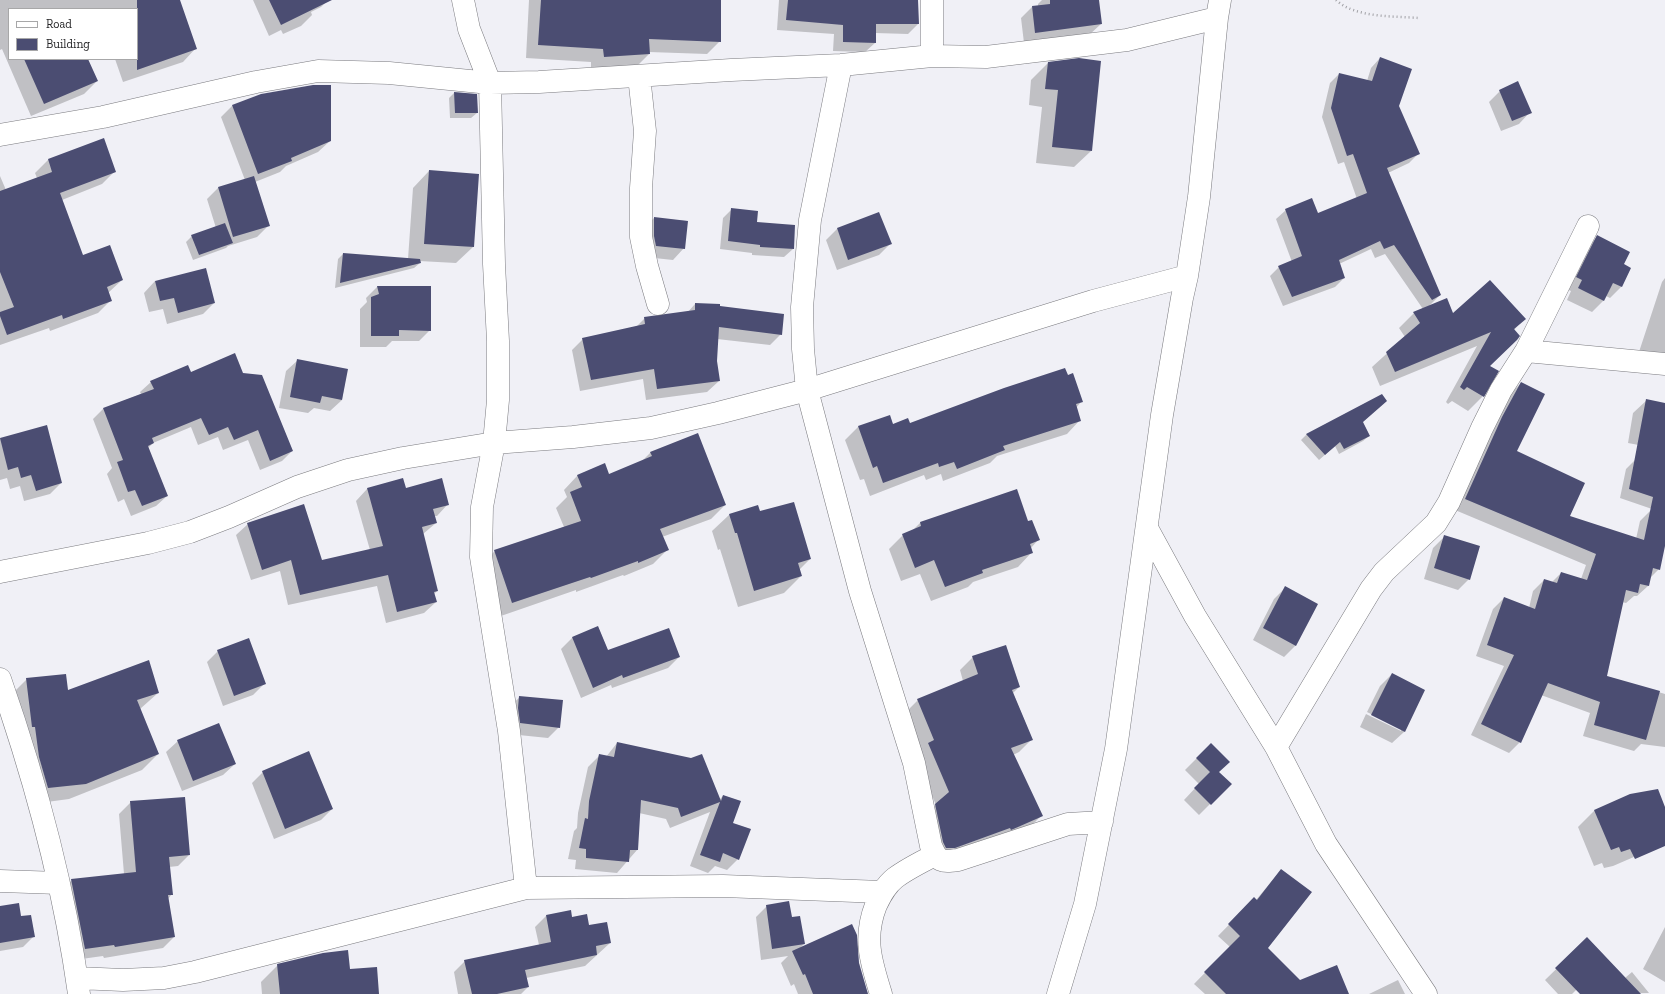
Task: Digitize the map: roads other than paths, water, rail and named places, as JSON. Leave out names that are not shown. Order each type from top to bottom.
[{"type":"street","points":[[462,0],[469,29],[490,83],[494,264],[498,341],[498,400],[494,443],[482,507],[481,557],[509,730],[526,888]]},
{"type":"street","points":[[932,0],[932,56]]},
{"type":"street","points":[[0,135],[103,117],[256,82],[318,71],[389,73],[490,83],[539,82],[841,65],[932,56],[986,57],[1127,40],[1218,9],[1199,197],[1188,276],[1182,298],[1162,415],[1116,749],[1085,904],[1058,994]]},
{"type":"street","points":[[841,65],[810,220],[802,307],[803,349],[807,390],[860,591],[914,763],[931,846],[935,855],[940,861],[946,862],[958,860],[1068,824],[1102,822]]},
{"type":"street","points":[[639,76],[645,131],[640,204],[642,237],[647,266],[658,304]]},
{"type":"street","points":[[1276,747],[1371,589],[1384,572],[1436,523],[1449,502],[1498,396],[1526,351],[1588,226]]},
{"type":"street","points":[[0,572],[141,545],[190,532],[297,488],[348,470],[403,458],[494,443],[573,437],[651,428],[718,413],[807,390],[1086,304],[1188,276]]},
{"type":"street","points":[[1526,351],[1638,363],[1665,364]]},
{"type":"street","points":[[1147,528],[1195,616],[1276,747],[1326,844],[1426,994]]},
{"type":"street","points":[[0,680],[38,795],[59,882],[78,986],[123,980],[164,978],[195,972],[526,888],[723,886],[882,892]]},
{"type":"street","points":[[881,994],[871,962],[869,942],[870,921],[882,892],[894,879],[935,855]]},
{"type":"street","points":[[0,881],[59,882]]}]
